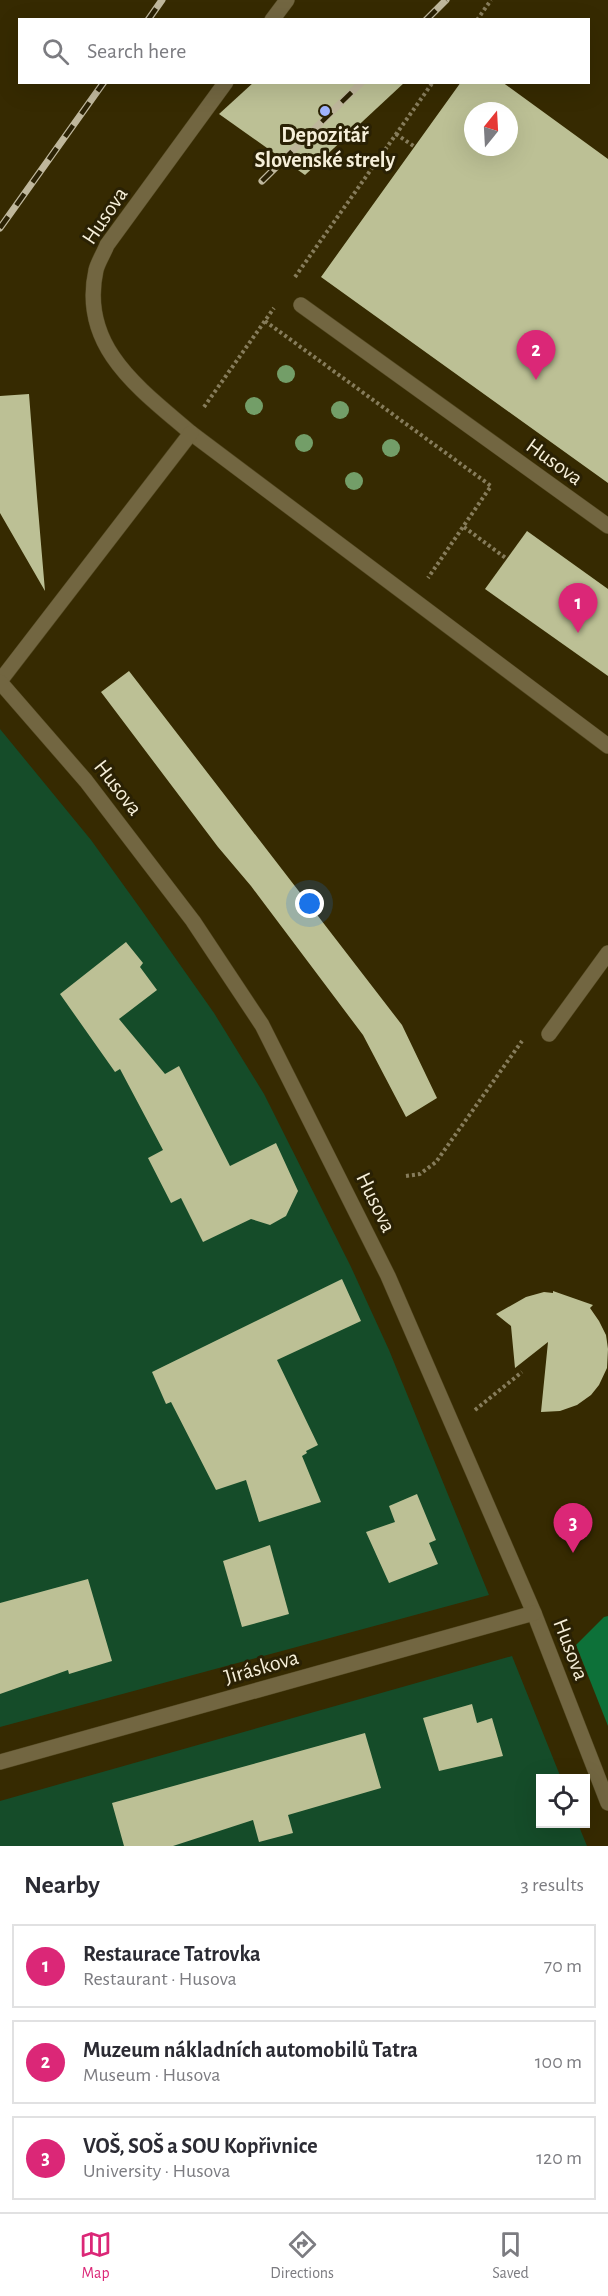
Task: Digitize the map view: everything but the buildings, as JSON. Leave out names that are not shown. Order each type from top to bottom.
[{"type":"street","points":[[274,18],[287,0]]},
{"type":"street","name":"Husova","points":[[225,84],[107,245],[96,269],[94,294],[96,320],[108,352],[134,384],[191,432],[608,746]]},
{"type":"street","name":"Husova","points":[[301,305],[608,526]]},
{"type":"street","name":"Husova","points":[[191,432],[0,682],[86,781],[193,921],[262,1025],[371,1238],[534,1613],[608,1803]]},
{"type":"street","points":[[549,1034],[608,952]]},
{"type":"street","name":"Jiráskova","points":[[0,1762],[534,1613]]},
{"type":"path","points":[[478,18],[491,0]]},
{"type":"path","points":[[291,283],[432,84]]},
{"type":"path","points":[[396,134],[415,147]]},
{"type":"path","points":[[199,414],[278,302]]},
{"type":"path","points":[[265,321],[491,486],[423,586]]},
{"type":"path","points":[[464,526],[507,559]]},
{"type":"path","points":[[406,1176],[420,1174],[436,1162],[525,1037]]},
{"type":"path","points":[[475,1410],[522,1372]]},
{"type":"green space","points":[[0,729],[91,840],[214,1013],[264,1094],[351,1267],[389,1350],[489,1595],[0,1727]]},
{"type":"green space","points":[[608,1616],[608,1726],[576,1645],[604,1617]]},
{"type":"green space","points":[[512,1656],[559,1774],[536,1774],[536,1828],[580,1828],[587,1846],[0,1846],[0,1801]]},
{"type":"railway","points":[[149,18],[162,0]]},
{"type":"railway","points":[[428,18],[446,0]]},
{"type":"railway","points":[[0,228],[103,84]]},
{"type":"railway","points":[[262,181],[360,84]]},
{"type":"place","name":"Depozitář Slovenské strely","points":[[325,111]]},
{"type":"place","name":"Muzeum nákladních automobilů Tatra","points":[[536,380]]},
{"type":"place","name":"Restaurace Tatrovka","points":[[578,633]]},
{"type":"place","name":"VOŠ, SOŠ a SOU Kopřivnice","points":[[573,1553]]}]
